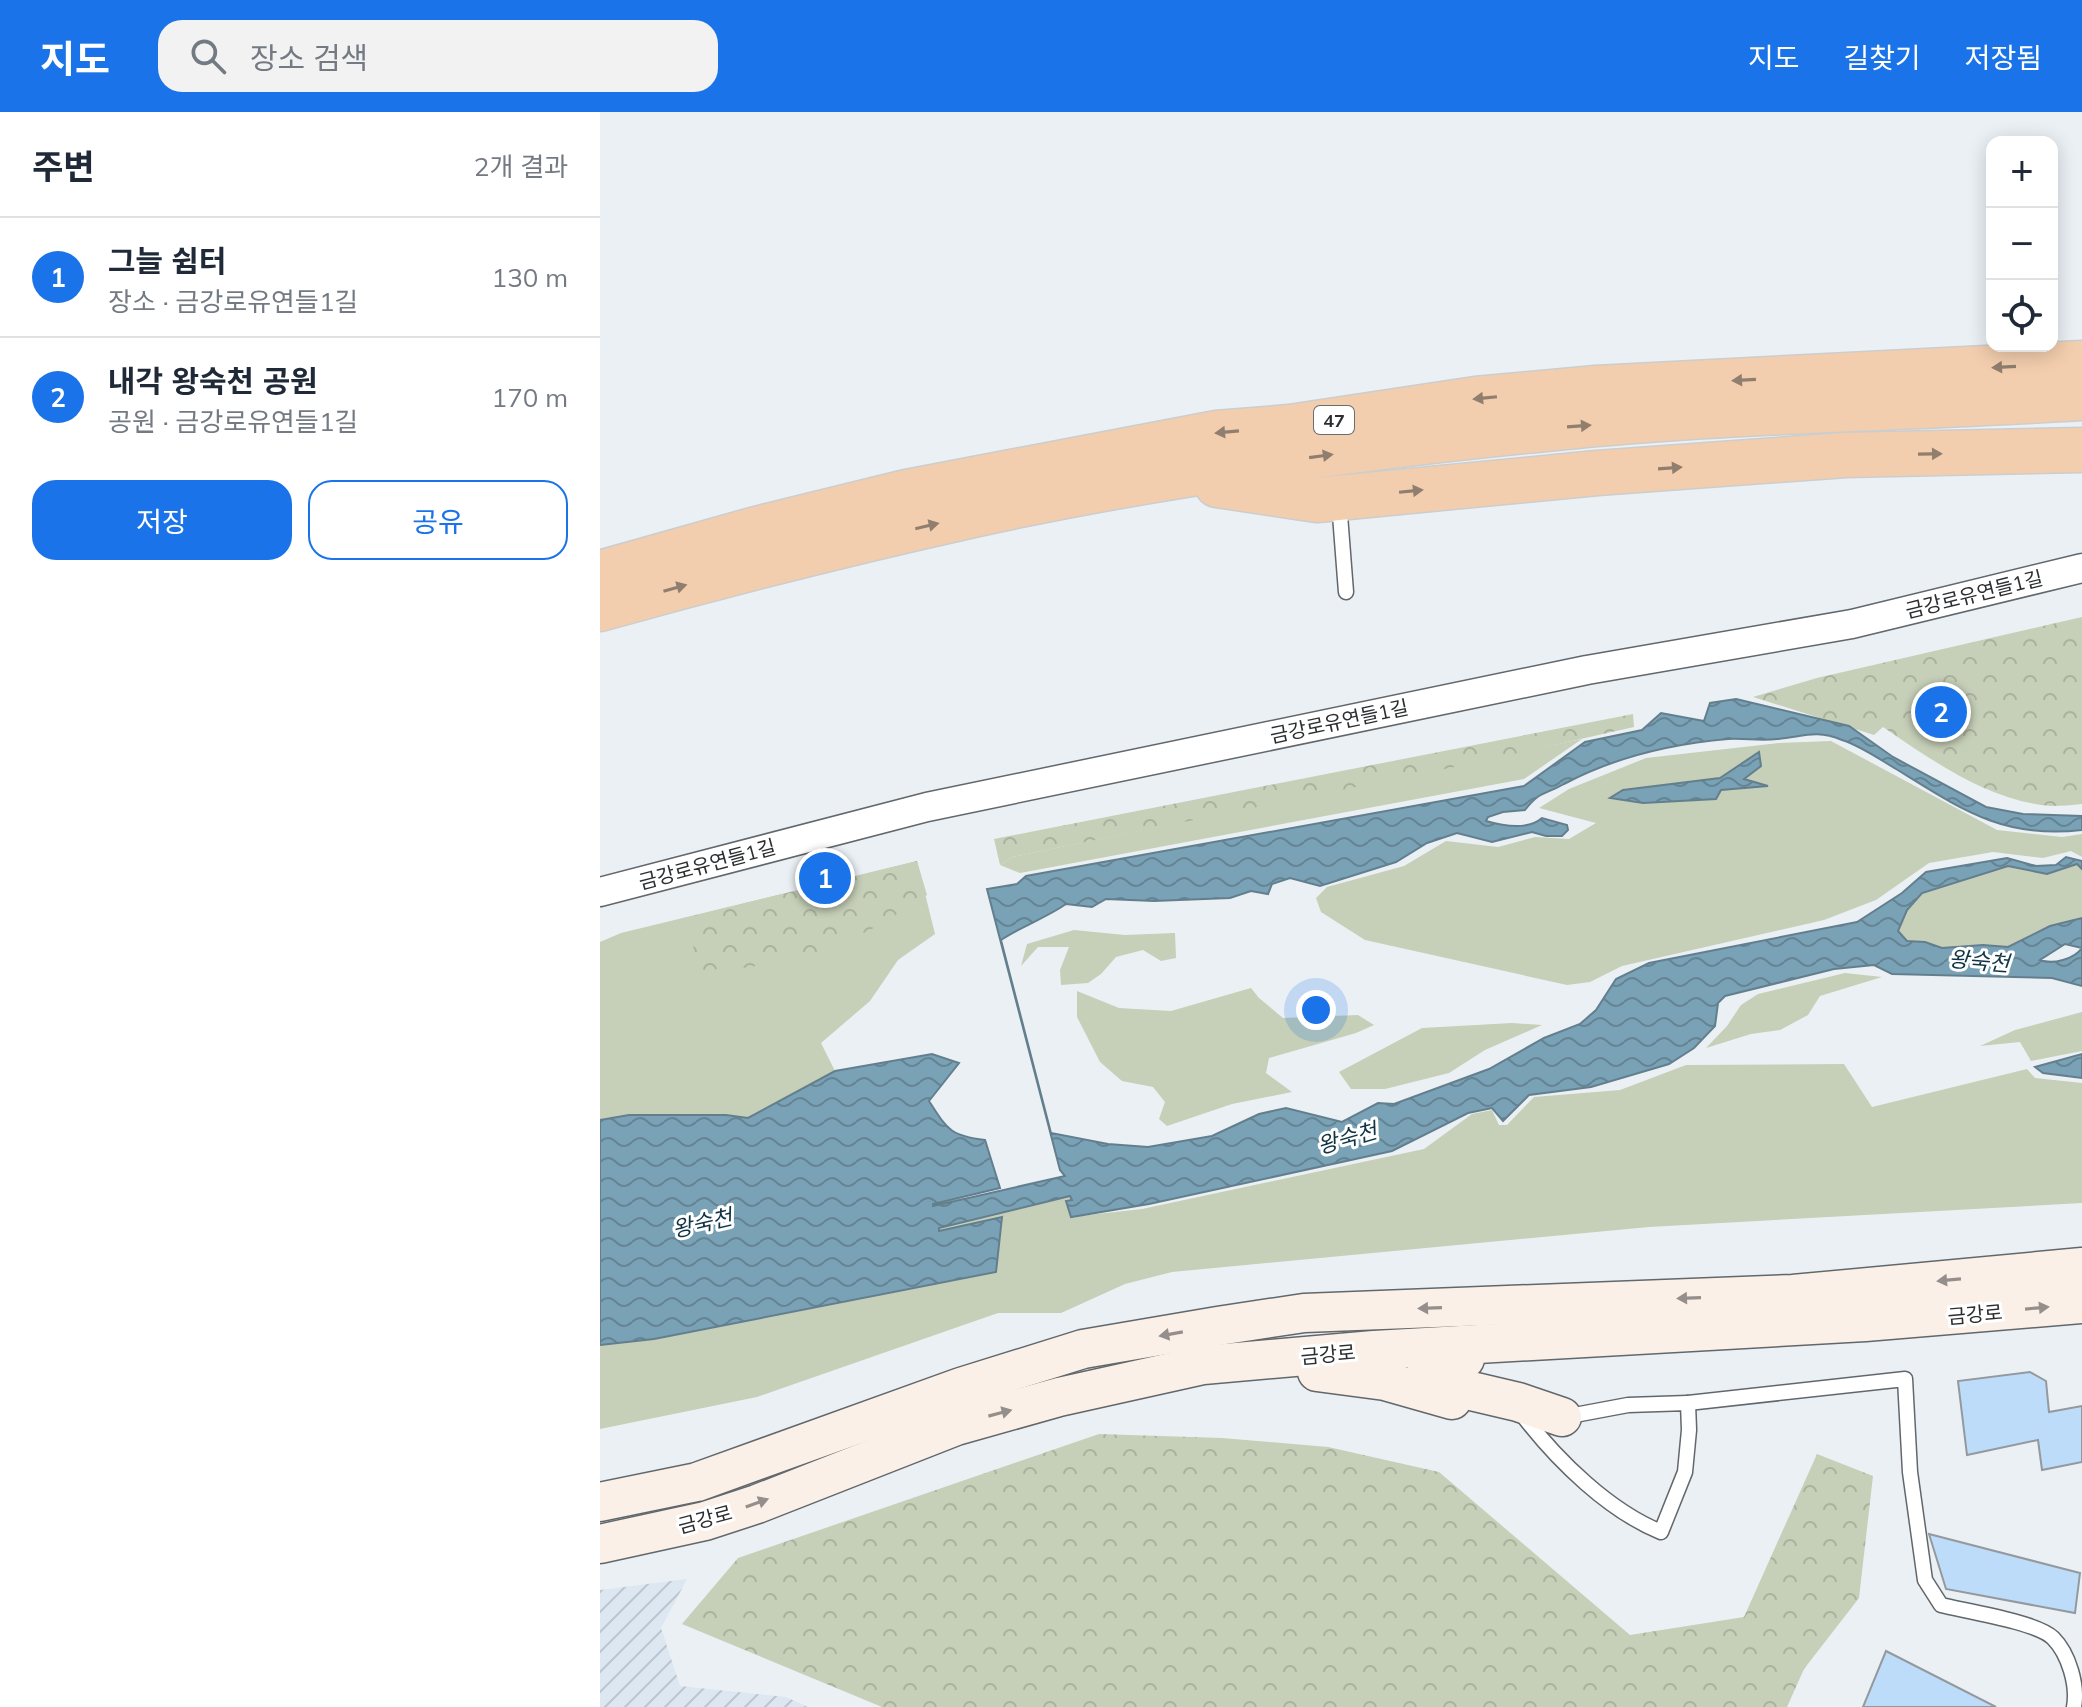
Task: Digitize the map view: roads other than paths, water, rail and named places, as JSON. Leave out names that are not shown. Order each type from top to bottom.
[{"type":"highway","name":"47","points":[[600,573],[756,529],[906,492],[1216,433],[1290,427],[1476,399],[1596,388],[2082,363]]},
{"type":"highway","name":"47","points":[[600,609],[746,568],[976,514],[1167,479],[1366,449],[1557,428],[1779,411],[2082,398]]},
{"type":"highway","points":[[1167,479],[1317,500],[1597,473],[1846,455],[2082,450]]},
{"type":"main road","name":"금강로","points":[[600,1502],[697,1482],[961,1387],[1083,1349],[1218,1326],[1304,1313],[1793,1294],[2082,1267]]},
{"type":"main road","name":"금강로","points":[[600,1544],[705,1521],[757,1504],[956,1426],[1059,1397],[1203,1365],[1374,1350],[1590,1340],[2082,1304]]},
{"type":"main road","points":[[1562,1417],[1518,1402],[1450,1386],[1429,1376],[1426,1363],[1452,1358],[1489,1360],[1698,1350],[1950,1316]]},
{"type":"main road","points":[[1059,1397],[1226,1378],[1300,1372],[1334,1373],[1385,1381],[1524,1417]]},
{"type":"street","name":"금강로유연들1길","points":[[600,892],[927,807],[1587,670],[1852,624],[2082,568]]},
{"type":"lane","points":[[1338,498],[1346,592]]},
{"type":"lane","points":[[1562,1417],[1628,1405],[1688,1403],[1905,1379],[1910,1472],[1925,1580],[1941,1605],[2031,1627],[2053,1638],[2072,1670],[2077,1691],[2074,1707]]},
{"type":"lane","points":[[1524,1417],[1553,1454],[1643,1524],[1661,1532],[1685,1472],[1688,1403]]},
{"type":"water","name":"왕숙천","points":[[1736,699],[1849,726],[1893,757],[1986,807],[2023,814],[2082,816],[2082,830],[2028,830],[1983,818],[1941,797],[1863,749],[1833,737],[1816,734],[1771,740],[1728,739],[1664,748],[1623,759],[1543,794],[1525,810],[1503,812],[1488,817],[1486,821],[1522,826],[1542,818],[1567,825],[1568,830],[1562,836],[1532,832],[1492,842],[1457,833],[1427,843],[1396,862],[1320,886],[1290,878],[1272,884],[1268,894],[1251,891],[1230,898],[1106,899],[1092,907],[1066,904],[1001,940],[1051,1133],[1108,1144],[1148,1147],[1212,1136],[1259,1114],[1286,1108],[1342,1122],[1378,1103],[1394,1104],[1489,1069],[1544,1038],[1580,1024],[1596,1010],[1616,979],[1649,963],[1857,922],[1902,893],[1926,872],[2007,858],[2036,866],[2056,865],[2066,857],[2082,861],[2082,869],[2077,864],[2047,874],[2008,866],[1922,893],[1907,910],[1898,931],[1907,941],[1925,942],[1942,948],[2008,947],[2050,926],[2082,918],[2082,948],[2082,986],[2052,978],[1892,974],[1874,965],[1834,969],[1725,996],[1718,1003],[1715,1026],[1694,1048],[1669,1064],[1591,1087],[1529,1095],[1503,1121],[1492,1108],[1468,1113],[1392,1151],[1149,1204],[1071,1217],[1066,1201],[1072,1200],[1070,1196],[939,1228],[939,1231],[1002,1217],[996,1272],[654,1339],[600,1345],[600,1120],[629,1115],[726,1115],[748,1118],[835,1071],[932,1054],[959,1063],[929,1101],[951,1130],[985,1140],[1000,1188],[933,1206],[1065,1176],[1060,1170],[987,889],[1017,884],[1026,876],[1524,786],[1585,742],[1642,730],[1661,713],[1704,721],[1710,703]],"holes":[[[2065,944],[2082,948],[2057,961],[2040,960]]]},
{"type":"water","points":[[1759,752],[1761,766],[1744,779],[1768,786],[1721,790],[1716,799],[1643,803],[1610,798],[1623,790],[1720,778]]},
{"type":"water","points":[[2082,1054],[2082,1078],[2043,1073],[2035,1067]]},
{"type":"place","name":"내각 왕숙천 공원","points":[[1941,712]]},
{"type":"place","name":"그늘 쉼터","points":[[825,878]]}]
